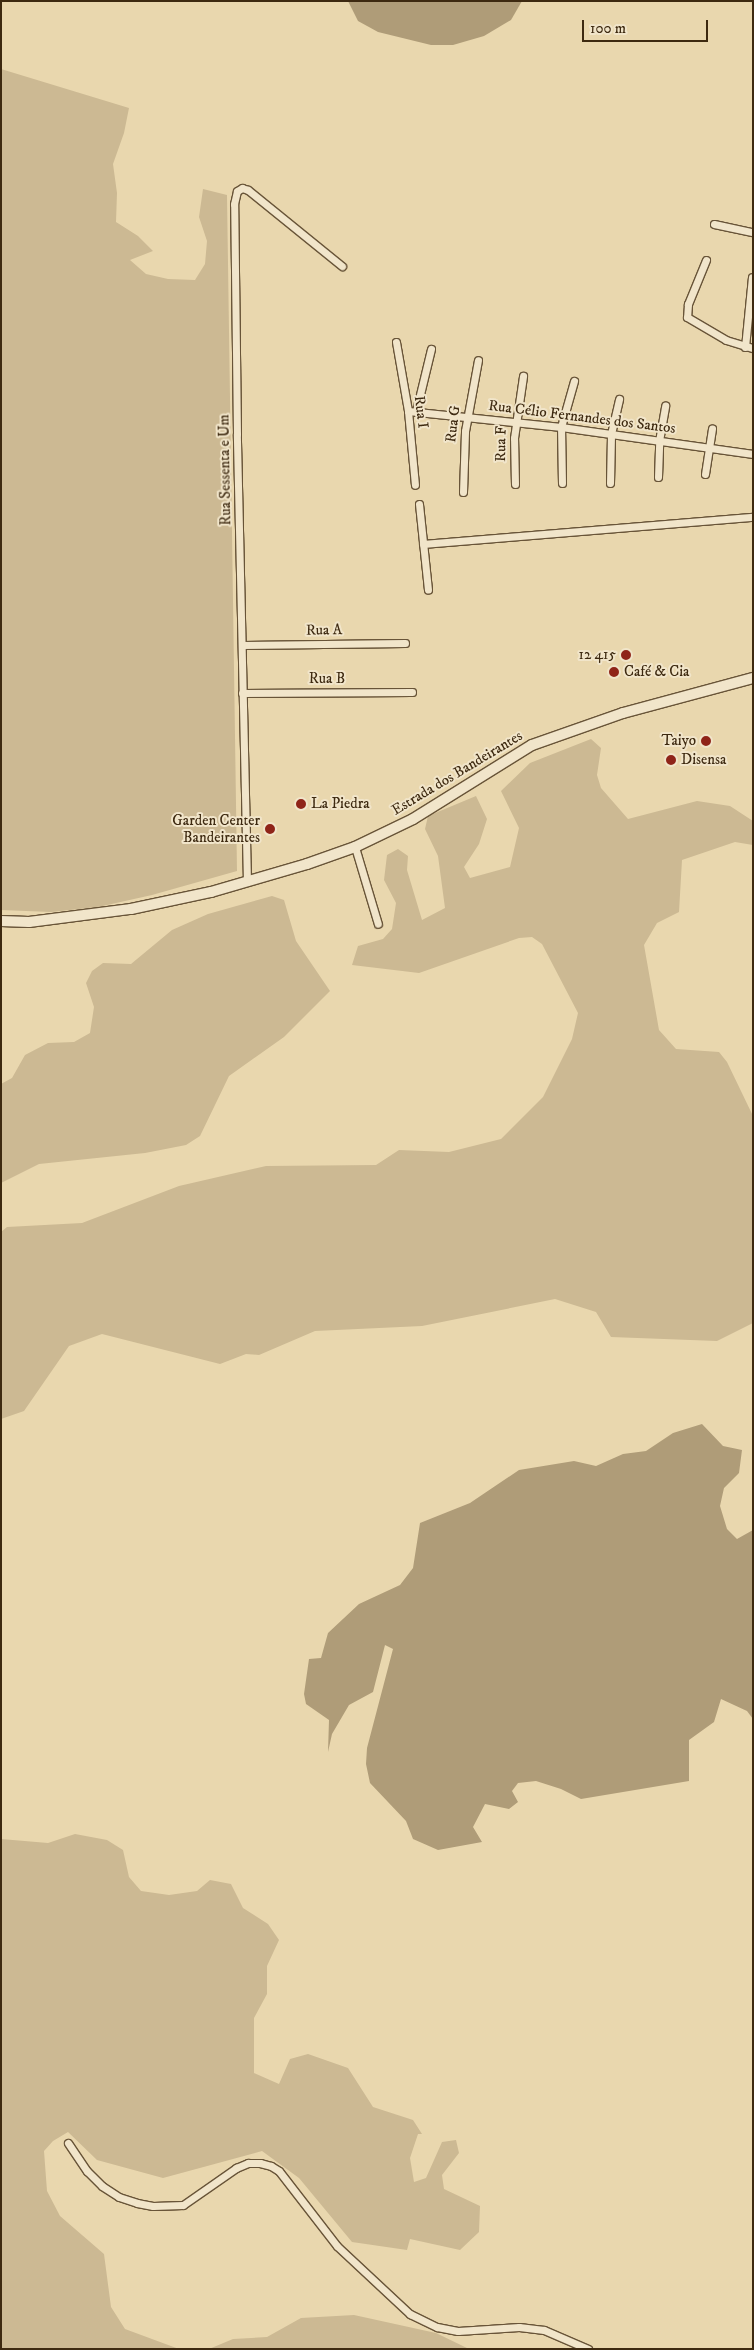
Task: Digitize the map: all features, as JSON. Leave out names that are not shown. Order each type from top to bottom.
[{"type":"main road","name":"Estrada dos Bandeirantes","points":[[1,921],[29,922],[112,912],[247,882],[355,847],[413,820],[532,745],[623,713],[753,678]]},
{"type":"street","name":"Rua Sessenta e Um","points":[[247,882],[237,427],[234,204],[237,191],[242,188],[248,190],[342,266]]},
{"type":"street","points":[[714,224],[753,232]]},
{"type":"street","points":[[706,260],[688,304],[687,317],[726,340],[744,347],[753,348]]},
{"type":"street","points":[[744,347],[752,277]]},
{"type":"street","name":"Rua I","points":[[396,342],[408,411],[415,486]]},
{"type":"street","points":[[416,412],[430,349]]},
{"type":"street","name":"Rua G","points":[[463,492],[467,416],[478,360]]},
{"type":"street","name":"Rua F","points":[[516,484],[515,422],[523,376]]},
{"type":"street","points":[[562,483],[561,427],[574,381]]},
{"type":"street","points":[[610,483],[611,434],[619,399]]},
{"type":"street","points":[[658,477],[659,441],[665,406]]},
{"type":"street","name":"Rua Célio Fernandes dos Santos","points":[[408,411],[561,427],[753,454]]},
{"type":"street","points":[[705,474],[712,429]]},
{"type":"street","points":[[419,504],[428,590]]},
{"type":"street","points":[[423,544],[753,516]]},
{"type":"street","name":"Rua A","points":[[243,645],[405,643]]},
{"type":"street","name":"Rua B","points":[[242,692],[412,692]]},
{"type":"street","points":[[355,847],[378,924]]},
{"type":"street","points":[[68,2143],[87,2171],[102,2186],[119,2197],[137,2204],[153,2206],[183,2204],[194,2199],[236,2168],[248,2163],[271,2166],[279,2171],[337,2246],[410,2314],[437,2327],[458,2331],[520,2327],[544,2330],[588,2349]]},
{"type":"shaded area","points":[[348,1],[522,1],[511,20],[484,36],[453,45],[431,45],[378,32],[358,21]]},
{"type":"shaded area","points":[[1,69],[129,108],[124,133],[113,164],[117,193],[116,222],[138,236],[153,251],[130,260],[146,274],[168,279],[195,280],[205,264],[207,241],[199,217],[203,189],[227,195],[237,871],[152,895],[98,907],[51,912],[1,910]]},
{"type":"shaded area","points":[[591,739],[601,748],[597,775],[601,788],[628,819],[697,801],[730,806],[753,821],[753,845],[735,842],[682,860],[679,912],[657,923],[644,945],[659,1030],[676,1049],[719,1052],[727,1062],[753,1116],[753,1323],[717,1341],[611,1337],[596,1312],[555,1299],[422,1326],[315,1331],[259,1355],[246,1354],[220,1364],[102,1334],[69,1346],[24,1411],[1,1419],[1,1232],[7,1227],[82,1223],[179,1186],[266,1166],[376,1165],[399,1150],[449,1152],[501,1139],[543,1097],[572,1039],[578,1013],[542,944],[532,937],[519,938],[419,973],[352,965],[358,946],[383,939],[392,929],[396,903],[384,880],[387,855],[398,849],[408,856],[407,870],[422,920],[445,908],[438,856],[425,829],[428,816],[476,796],[487,819],[479,844],[464,867],[470,878],[510,867],[519,828],[501,791],[530,763]]},
{"type":"shaded area","points":[[272,896],[284,900],[296,941],[330,991],[284,1037],[229,1076],[200,1136],[186,1145],[145,1153],[39,1164],[1,1183],[1,1084],[12,1078],[25,1055],[48,1043],[74,1042],[90,1033],[94,1007],[86,983],[92,971],[103,963],[131,964],[172,930],[208,914]]},
{"type":"shaded area","points":[[702,1424],[723,1446],[742,1450],[739,1473],[724,1488],[720,1506],[727,1529],[737,1539],[753,1530],[753,1719],[747,1711],[721,1699],[714,1722],[689,1740],[689,1781],[581,1799],[561,1789],[536,1781],[518,1783],[512,1791],[518,1802],[509,1809],[485,1804],[473,1827],[482,1842],[438,1850],[413,1839],[406,1821],[370,1783],[366,1764],[367,1748],[393,1649],[385,1645],[373,1692],[349,1705],[332,1734],[328,1752],[329,1720],[306,1704],[304,1694],[309,1659],[321,1658],[328,1633],[359,1604],[400,1585],[413,1568],[420,1523],[470,1503],[519,1470],[574,1461],[596,1466],[623,1454],[646,1451],[673,1433]]},
{"type":"shaded area","points":[[75,1834],[107,1840],[123,1850],[129,1877],[141,1891],[169,1895],[197,1891],[210,1880],[231,1884],[243,1908],[268,1924],[279,1940],[267,1966],[267,1994],[254,2018],[254,2073],[279,2084],[290,2059],[308,2054],[348,2068],[373,2107],[413,2120],[422,2134],[418,2134],[410,2158],[414,2182],[426,2178],[442,2142],[456,2140],[459,2153],[442,2175],[444,2189],[480,2206],[479,2232],[460,2250],[410,2239],[407,2250],[352,2242],[299,2178],[262,2151],[163,2178],[97,2160],[68,2132],[53,2141],[44,2151],[47,2191],[60,2216],[104,2254],[111,2307],[125,2329],[179,2349],[1,2349],[1,1839],[48,1843]]},
{"type":"shaded area","points":[[354,2315],[436,2333],[469,2349],[209,2349],[233,2339],[267,2337],[301,2318]]},
{"type":"place","name":"12 415","points":[[626,655]]},
{"type":"place","name":"Café & Cia","points":[[614,672]]},
{"type":"place","name":"Taiyo","points":[[706,741]]},
{"type":"place","name":"Disensa","points":[[671,760]]},
{"type":"place","name":"La Piedra","points":[[301,804]]},
{"type":"place","name":"Garden Center Bandeirantes","points":[[270,829]]}]
